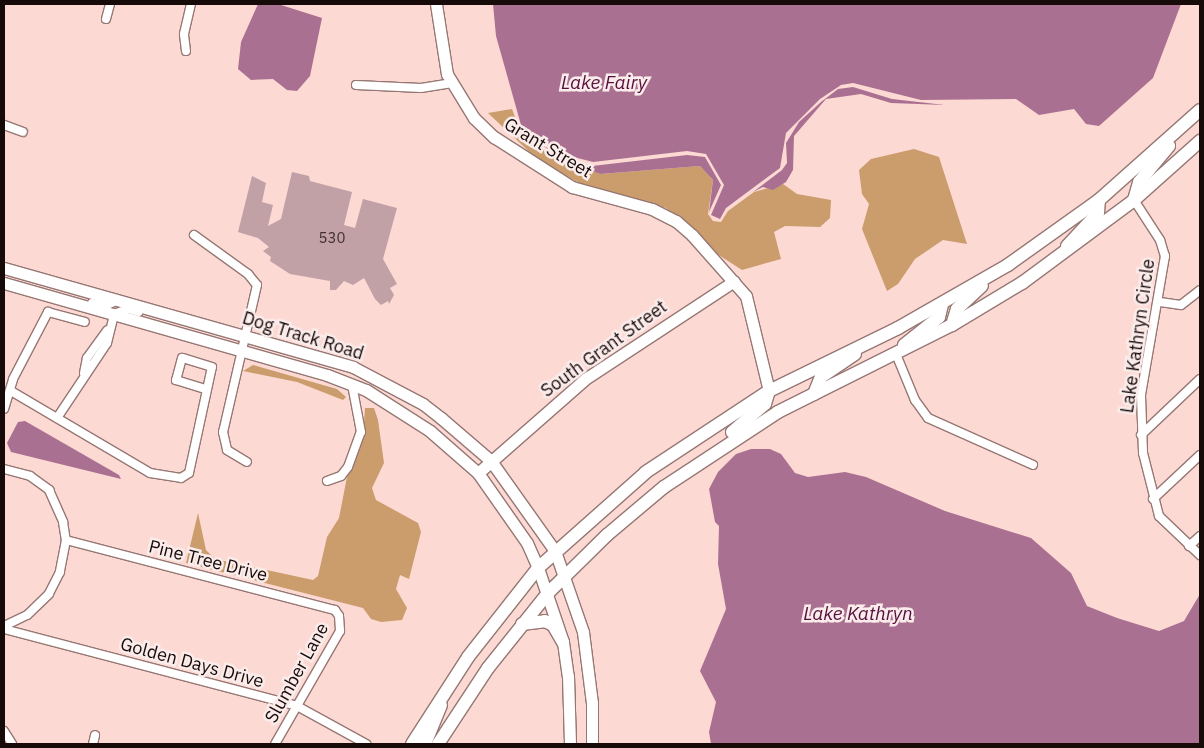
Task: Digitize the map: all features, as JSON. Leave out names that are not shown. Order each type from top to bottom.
[{"type":"main road","name":"Grant Street","points":[[433,4],[441,52],[451,83],[474,118],[494,137],[572,187],[652,209],[676,221],[734,281],[753,311],[770,391]]},
{"type":"main road","points":[[412,744],[449,684],[538,568],[661,460],[770,391],[942,305],[994,274],[1099,200],[1200,110]]},
{"type":"main road","points":[[1134,200],[1139,182],[1182,128]]},
{"type":"main road","points":[[438,744],[478,681],[548,593],[640,506],[711,454],[814,394],[952,325],[1054,261],[1134,200],[1200,141]]},
{"type":"main road","points":[[1054,261],[1098,213],[1099,200]]},
{"type":"main road","name":"Dog Track Road","points":[[4,268],[353,366],[423,404],[490,461],[555,552],[565,576],[586,649],[592,702],[592,744]]},
{"type":"main road","points":[[952,325],[957,309],[994,274]]},
{"type":"main road","name":"South Grant Street","points":[[478,474],[490,461],[585,379],[734,281]]},
{"type":"main road","name":"Dog Track Road","points":[[4,283],[241,350],[352,385],[430,431],[478,474],[527,543],[548,593],[563,642],[568,676],[570,744]]},
{"type":"main road","points":[[896,354],[939,318],[942,305]]},
{"type":"main road","points":[[814,394],[821,377],[873,340]]},
{"type":"main road","points":[[711,454],[765,404],[770,391]]},
{"type":"main road","points":[[522,624],[545,621],[553,624],[563,642]]},
{"type":"main road","points":[[425,744],[449,684]]},
{"type":"street","points":[[106,19],[110,4]]},
{"type":"street","points":[[186,51],[184,34],[191,4]]},
{"type":"street","points":[[356,85],[422,88],[451,83]]},
{"type":"street","points":[[4,126],[23,132]]},
{"type":"street","name":"Lake Kathryn Circle","points":[[1134,200],[1163,248],[1160,302],[1141,395],[1141,435],[1154,499],[1166,526],[1200,555]]},
{"type":"street","points":[[194,235],[256,282],[257,291],[244,336],[222,438],[227,450],[247,462]]},
{"type":"street","points":[[4,278],[97,304],[118,300]]},
{"type":"street","points":[[1160,302],[1181,305],[1200,290]]},
{"type":"street","points":[[84,373],[91,352],[107,330],[114,314],[133,310],[198,329],[218,329]]},
{"type":"street","points":[[4,409],[11,391],[13,379],[48,312],[85,322]]},
{"type":"street","points":[[57,418],[84,373],[99,356],[107,343],[107,330]]},
{"type":"street","points":[[91,352],[99,356]]},
{"type":"street","points":[[896,354],[915,400],[928,418],[1033,465]]},
{"type":"street","points":[[11,391],[150,473],[181,478],[189,473],[209,396],[206,389],[212,367],[182,358],[176,380],[206,389]]},
{"type":"street","points":[[1141,435],[1200,379]]},
{"type":"street","points":[[327,481],[341,476],[348,467],[361,432],[352,385]]},
{"type":"street","points":[[1154,499],[1200,455]]},
{"type":"street","points":[[4,469],[30,476],[50,490],[63,522],[66,540],[60,572],[49,594],[27,615],[4,628]]},
{"type":"street","points":[[1189,546],[1200,536]]},
{"type":"street","name":"Pine Tree Drive","points":[[66,540],[326,606],[339,616]]},
{"type":"street","name":"Slumber Lane","points":[[275,744],[340,631],[339,616]]},
{"type":"street","name":"Golden Days Drive","points":[[4,628],[297,706],[366,744]]},
{"type":"street","points":[[4,731],[12,744]]},
{"type":"street","points":[[93,744],[95,735]]},
{"type":"shaded area","points":[[512,109],[519,128],[549,153],[600,174],[700,166],[713,180],[708,214],[713,221],[721,222],[728,211],[754,192],[783,184],[797,194],[831,200],[830,218],[820,227],[785,226],[774,232],[781,259],[742,270],[711,250],[666,208],[592,190],[538,160],[488,113]]},
{"type":"shaded area","points":[[914,149],[939,157],[967,244],[943,240],[915,259],[898,284],[887,291],[862,229],[869,204],[862,194],[859,170],[871,159]]},
{"type":"shaded area","points":[[253,365],[337,389],[346,397],[343,400],[297,382],[243,371]]},
{"type":"shaded area","points":[[365,408],[374,408],[378,420],[384,463],[372,488],[376,500],[418,523],[421,532],[409,579],[400,575],[396,589],[407,608],[402,620],[381,622],[371,619],[363,608],[186,563],[198,513],[206,550],[215,559],[313,580],[318,576],[327,537],[339,518],[347,477],[363,439]]},
{"type":"water","points":[[258,4],[278,4],[322,18],[310,76],[297,91],[287,90],[273,79],[251,80],[238,69],[241,42]]},
{"type":"water","name":"Lake Fairy","points":[[493,4],[1181,4],[1153,78],[1099,126],[1086,124],[1074,109],[1039,115],[1016,99],[921,100],[853,83],[841,85],[820,99],[786,133],[780,168],[726,208],[720,219],[711,215],[724,185],[706,154],[687,151],[593,162],[566,155],[521,125],[496,36]]},
{"type":"water","points":[[853,87],[892,99],[945,105],[891,103],[861,94],[826,99],[794,136],[793,170],[786,182],[773,190],[763,187],[753,192],[782,170],[787,163],[786,143],[799,122],[821,102],[838,89]]},
{"type":"water","points":[[541,144],[564,158],[592,166],[687,155],[705,157],[721,185],[709,212],[713,180],[700,166],[600,174],[563,160]]},
{"type":"water","points":[[25,421],[119,475],[121,479],[11,452],[7,443],[18,422]]},
{"type":"water","name":"Lake Kathryn","points":[[751,449],[770,449],[781,454],[795,473],[808,477],[845,472],[866,477],[945,511],[1031,538],[1071,573],[1087,606],[1117,618],[1159,631],[1184,621],[1200,594],[1200,744],[711,744],[709,732],[716,702],[700,671],[726,609],[718,564],[719,526],[715,522],[709,489],[718,472],[736,454]]},
{"type":"building","points":[[292,172],[309,176],[310,181],[352,192],[344,225],[355,228],[363,199],[397,208],[383,259],[397,284],[390,288],[394,295],[389,304],[388,301],[381,305],[375,299],[364,278],[353,285],[344,281],[336,290],[330,290],[330,281],[290,274],[270,261],[271,257],[263,251],[269,247],[258,238],[238,232],[252,176],[266,183],[262,202],[273,205],[268,226],[281,219]]}]
